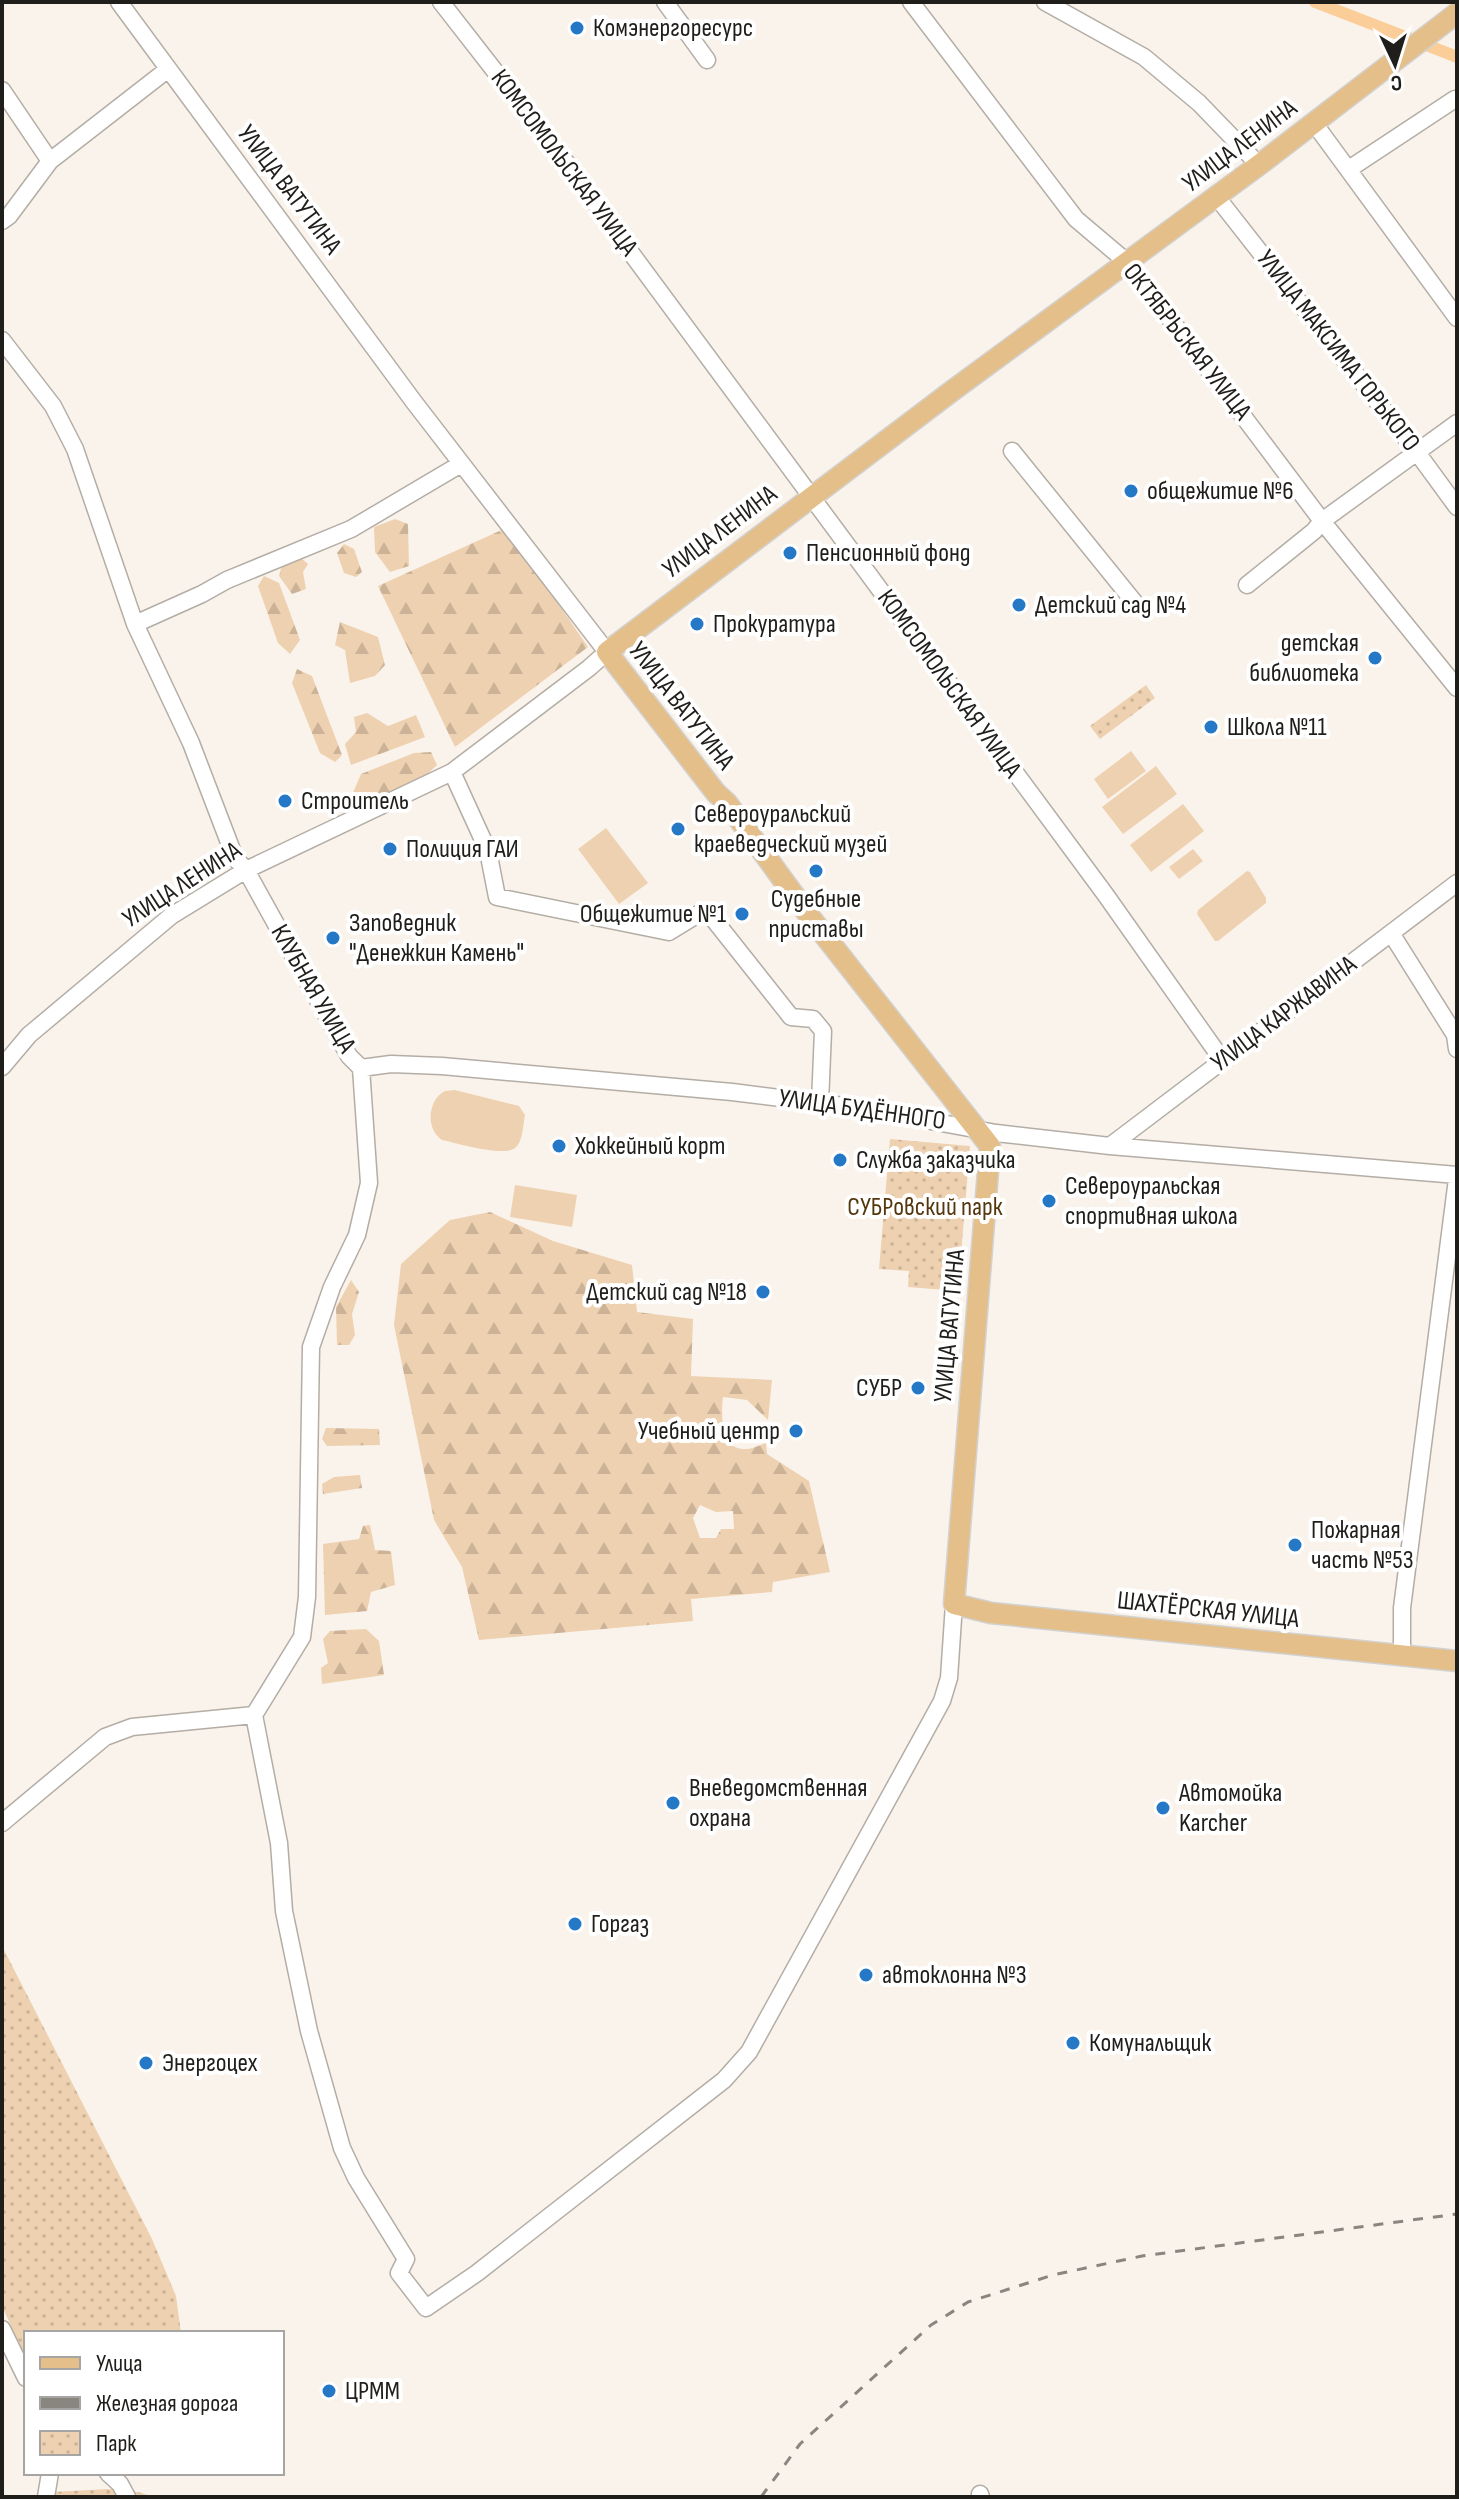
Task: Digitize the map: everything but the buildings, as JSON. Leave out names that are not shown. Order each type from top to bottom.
[{"type":"main road","name":"УЛИЦА ЛЕНИНА","points":[[607,652],[811,496],[1259,165],[1457,13]]},
{"type":"main road","name":"УЛИЦА ВАТУТИНА","points":[[607,652],[990,1146],[954,1604]]},
{"type":"main road","name":"ШАХТЁРСКАЯ УЛИЦА","points":[[954,1604],[991,1613],[1457,1661]]},
{"type":"street","name":"УЛИЦА ВАТУТИНА","points":[[119,2],[461,464],[607,652]]},
{"type":"street","name":"КОМСОМОЛЬСКАЯ УЛИЦА","points":[[441,2],[572,170],[1105,894],[1223,1061]]},
{"type":"street","points":[[665,2],[707,60]]},
{"type":"street","name":"ОКТЯБРЬСКАЯ УЛИЦА","points":[[911,2],[1076,219],[1128,263],[1322,521],[1457,688]]},
{"type":"street","points":[[1045,2],[1144,57],[1199,103],[1259,165]]},
{"type":"street","points":[[2,221],[50,161],[167,70]]},
{"type":"street","points":[[2,90],[50,161]]},
{"type":"street","points":[[1349,169],[1457,100]]},
{"type":"street","points":[[1314,123],[1457,318]]},
{"type":"street","name":"УЛИЦА МАКСИМА ГОРЬКОГО","points":[[1216,196],[1457,507]]},
{"type":"street","name":"КЛУБНАЯ УЛИЦА","points":[[2,340],[53,406],[75,449],[135,624],[191,743],[235,858],[246,870],[349,1056],[361,1068],[369,1183],[357,1235],[332,1287],[311,1347],[307,1597],[302,1637],[254,1715]]},
{"type":"street","points":[[1247,585],[1314,531],[1322,521],[1457,423]]},
{"type":"street","points":[[1012,451],[1135,603]]},
{"type":"street","points":[[135,624],[227,580],[351,529],[461,464]]},
{"type":"street","name":"УЛИЦА ЛЕНИНА","points":[[2,1067],[29,1035],[171,916],[246,870],[452,772],[607,652]]},
{"type":"street","points":[[452,772],[488,851],[497,897],[669,932],[700,913],[711,916],[791,1017],[813,1019],[823,1031],[820,1103]]},
{"type":"street","name":"УЛИЦА КАРЖАВИНА","points":[[1110,1146],[1457,883]]},
{"type":"street","points":[[1391,933],[1455,1035],[1457,1049]]},
{"type":"street","name":"УЛИЦА БУДЁННОГО","points":[[361,1068],[391,1064],[442,1066],[732,1092],[976,1127],[996,1133],[1457,1177]]},
{"type":"street","points":[[1402,1657],[1402,1608],[1457,1177]]},
{"type":"street","points":[[2,1823],[105,1737],[132,1727],[254,1715],[277,1828],[284,1911],[309,2031],[342,2148],[356,2178],[406,2259],[399,2273],[426,2308],[477,2273],[724,2080],[749,2052],[942,1701],[949,1678],[954,1604]]},
{"type":"street","points":[[2,2329],[24,2374]]},
{"type":"street","points":[[46,2497],[50,2475]]},
{"type":"street","points":[[110,2475],[127,2497]]},
{"type":"green space","points":[[395,519],[408,524],[409,566],[390,572],[375,552],[374,527]]},
{"type":"green space","points":[[506,528],[588,647],[455,747],[378,586]]},
{"type":"green space","points":[[344,544],[354,549],[362,572],[356,577],[344,573],[337,553]]},
{"type":"green space","points":[[301,558],[308,564],[303,572],[306,589],[292,594],[279,576],[282,565]]},
{"type":"green space","points":[[264,576],[279,583],[300,640],[290,654],[278,643],[258,586]]},
{"type":"green space","points":[[340,622],[378,637],[385,665],[375,676],[350,683],[345,650],[335,645]]},
{"type":"green space","points":[[297,669],[312,676],[342,755],[335,762],[320,753],[292,683]]},
{"type":"green space","points":[[1146,685],[1155,698],[1100,739],[1090,726]]},
{"type":"green space","points":[[367,713],[388,726],[416,715],[425,737],[351,765],[345,744],[356,732],[354,717]]},
{"type":"green space","points":[[1131,751],[1146,771],[1108,799],[1094,779]]},
{"type":"green space","points":[[431,752],[437,765],[421,780],[358,807],[352,795],[361,774],[414,753]]},
{"type":"green space","points":[[1156,766],[1177,794],[1123,834],[1102,807]]},
{"type":"green space","points":[[1183,804],[1204,831],[1151,872],[1130,845]]},
{"type":"green space","points":[[606,828],[648,883],[619,904],[578,849]]},
{"type":"green space","points":[[1193,849],[1203,861],[1179,879],[1169,867]]},
{"type":"green space","points":[[1247,871],[1266,898],[1266,903],[1215,941],[1197,914],[1198,910]]},
{"type":"green space","points":[[455,1090],[519,1106],[525,1115],[517,1146],[512,1150],[493,1151],[442,1140],[433,1129],[432,1107],[439,1095]]},
{"type":"green space","name":"СУБРовский парк","points":[[890,1139],[970,1146],[958,1291],[908,1287],[909,1271],[879,1269]]},
{"type":"green space","points":[[515,1185],[577,1195],[572,1227],[510,1217]]},
{"type":"green space","points":[[490,1212],[553,1241],[632,1265],[637,1312],[693,1319],[691,1376],[772,1380],[768,1420],[747,1400],[723,1397],[724,1430],[731,1444],[737,1448],[748,1449],[766,1443],[767,1454],[809,1481],[830,1572],[773,1582],[772,1592],[691,1599],[693,1621],[479,1640],[462,1567],[434,1520],[394,1325],[401,1264],[450,1220]],"holes":[[[700,1505],[716,1512],[733,1511],[734,1529],[721,1529],[716,1538],[700,1538],[693,1518]]]},
{"type":"green space","points":[[351,1280],[359,1292],[352,1314],[355,1335],[349,1345],[337,1345],[336,1307]]},
{"type":"green space","points":[[326,1428],[379,1429],[380,1445],[327,1446],[322,1439]]},
{"type":"green space","points":[[360,1475],[362,1488],[323,1494],[322,1484],[334,1477]]},
{"type":"green space","points":[[370,1525],[375,1550],[391,1551],[395,1585],[371,1592],[367,1611],[325,1615],[323,1544],[359,1539],[363,1526]]},
{"type":"green space","points":[[366,1629],[379,1641],[384,1675],[322,1684],[321,1668],[328,1663],[323,1639],[330,1631]]},
{"type":"green space","points":[[2,1946],[152,2239],[176,2296],[181,2331],[24,2331],[24,2355],[2,2306]]},
{"type":"green space","points":[[108,2489],[154,2497],[52,2497],[52,2492]]},
{"type":"waterway","points":[[1315,2],[1457,57]]},
{"type":"railway","points":[[761,2497],[800,2444],[931,2325],[968,2302],[1053,2275],[1142,2256],[1457,2214]]},
{"type":"place","name":"Комэнергоресурс","points":[[577,28]]},
{"type":"place","name":"общежитие №6","points":[[1131,491]]},
{"type":"place","name":"Пенсионный фонд","points":[[790,553]]},
{"type":"place","name":"Детский сад №4","points":[[1019,605]]},
{"type":"place","name":"Прокуратура","points":[[697,624]]},
{"type":"place","name":"детская библиотека","points":[[1375,658]]},
{"type":"place","name":"Школа №11","points":[[1211,727]]},
{"type":"place","name":"Строитель","points":[[285,801]]},
{"type":"place","name":"Североуральский краеведческий музей","points":[[678,829]]},
{"type":"place","name":"Полиция ГАИ","points":[[390,849]]},
{"type":"place","name":"Судебные приставы","points":[[816,871]]},
{"type":"place","name":"Общежитие №1","points":[[742,914]]},
{"type":"place","name":"Заповедник \"Денежкин Камень\"","points":[[333,938]]},
{"type":"place","name":"Хоккейный корт","points":[[559,1146]]},
{"type":"place","name":"Служба заказчика","points":[[840,1160]]},
{"type":"place","name":"Североуральская спортивная школа","points":[[1049,1201]]},
{"type":"place","name":"Детский сад №18","points":[[763,1292]]},
{"type":"place","name":"СУБР","points":[[918,1388]]},
{"type":"place","name":"Учебный центр","points":[[796,1431]]},
{"type":"place","name":"Пожарная часть №53","points":[[1295,1545]]},
{"type":"place","name":"Вневедомственная охрана","points":[[673,1803]]},
{"type":"place","name":"Автомойка Karcher","points":[[1163,1808]]},
{"type":"place","name":"Горгаз","points":[[575,1924]]},
{"type":"place","name":"автоклонна №3","points":[[866,1975]]},
{"type":"place","name":"Комунальщик","points":[[1073,2043]]},
{"type":"place","name":"Энергоцех","points":[[146,2063]]},
{"type":"place","name":"ЦРММ","points":[[329,2391]]}]
